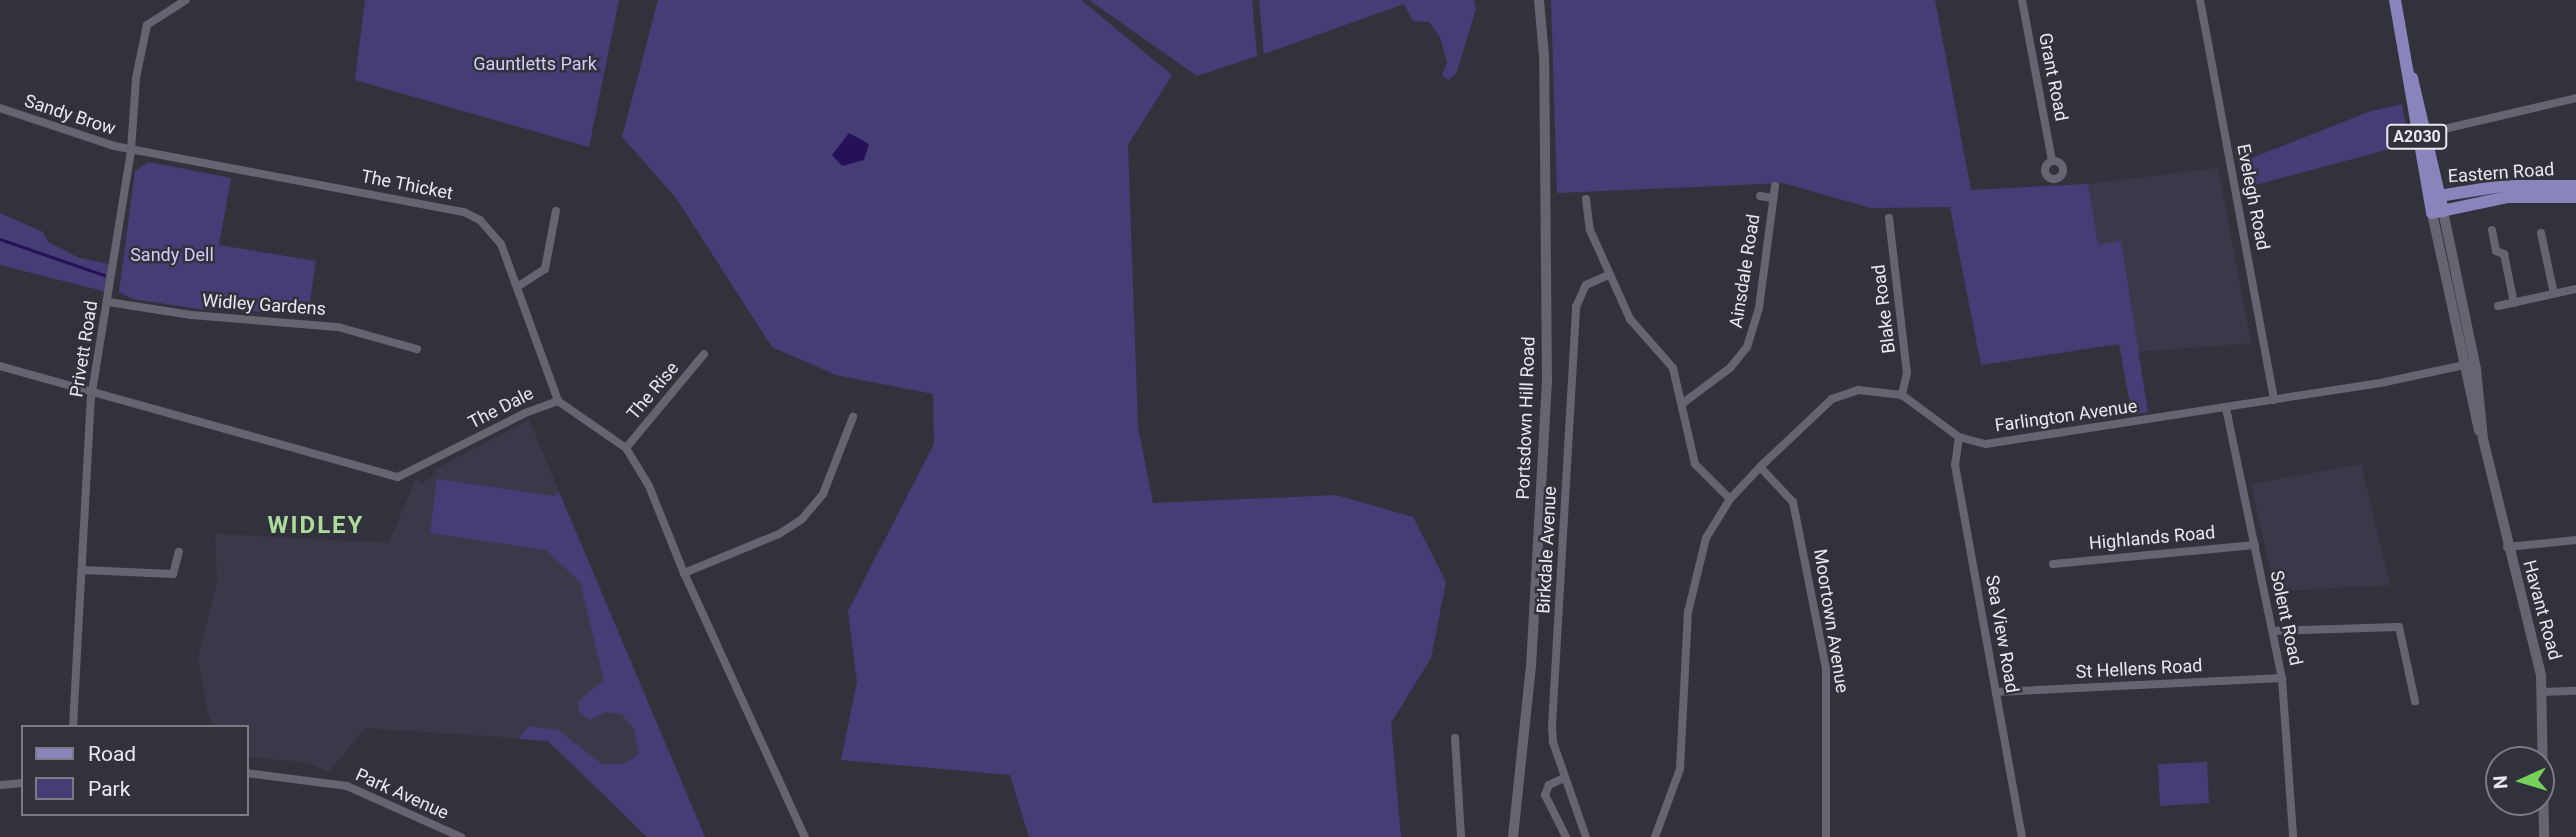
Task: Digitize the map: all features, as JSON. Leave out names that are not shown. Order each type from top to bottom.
[{"type":"main road","name":"Portsdown Hill Road","points":[[1513,837],[1531,667],[1547,382],[1544,57],[1539,0]]},
{"type":"main road","name":"Havant Road","points":[[2395,0],[2437,212]]},
{"type":"main road","name":"Havant Road","points":[[2405,60],[2427,133],[2434,196]]},
{"type":"main road","name":"Eastern Road","points":[[2434,196],[2502,186],[2576,186]]},
{"type":"main road","name":"Eastern Road","points":[[2437,212],[2508,197],[2576,197]]},
{"type":"street","name":"Privett Road","points":[[73,725],[93,391],[131,149],[136,78],[147,25],[186,0]]},
{"type":"street","name":"Grant Road","points":[[2022,0],[2052,160]]},
{"type":"street","name":"Evelegh Road","points":[[2200,0],[2274,400]]},
{"type":"street","points":[[2427,133],[2576,98]]},
{"type":"street","name":"Sandy Brow","points":[[0,108],[131,149]]},
{"type":"street","name":"The Thicket","points":[[131,149],[464,212],[497,238],[558,401]]},
{"type":"street","name":"Ainsdale Road","points":[[1683,403],[1730,368],[1747,346],[1759,307],[1775,186]]},
{"type":"street","name":"Ainsdale Road","points":[[1760,196],[1773,198]]},
{"type":"street","points":[[1586,199],[1590,230],[1630,319],[1673,368],[1695,464],[1730,499]]},
{"type":"street","points":[[517,287],[545,269],[556,212]]},
{"type":"street","name":"Havant Road","points":[[2437,212],[2472,358],[2482,438],[2543,692],[2544,837]]},
{"type":"street","name":"Havant Road","points":[[2437,212],[2472,415],[2482,438]]},
{"type":"street","name":"Blake Road","points":[[1889,218],[1907,373],[1902,395]]},
{"type":"street","points":[[2492,230],[2496,251],[2504,254],[2514,303]]},
{"type":"street","points":[[2541,233],[2554,294]]},
{"type":"street","name":"Birkdale Avenue","points":[[1586,837],[1564,778],[1552,726],[1576,307],[1586,285],[1608,275]]},
{"type":"street","points":[[2498,306],[2576,289]]},
{"type":"street","name":"Widley Gardens","points":[[108,302],[191,315],[338,327],[416,349]]},
{"type":"street","name":"The Rise","points":[[626,448],[705,354]]},
{"type":"street","points":[[2463,367],[2472,358]]},
{"type":"street","name":"The Dale","points":[[0,366],[398,477],[534,408],[558,401],[626,448],[649,486],[684,573],[805,837]]},
{"type":"street","name":"Farlington Avenue","points":[[1655,837],[1680,769],[1694,575],[1706,538],[1730,499],[1759,467],[1832,399],[1858,390],[1902,395],[1959,437],[1994,443],[2226,408],[2463,367]]},
{"type":"street","name":"Solent Road","points":[[2226,408],[2282,678],[2292,837]]},
{"type":"street","points":[[684,573],[779,534],[802,519],[823,494],[853,418]]},
{"type":"street","name":"Sea View Road","points":[[1959,437],[1955,465],[2022,837]]},
{"type":"street","name":"Moortown Avenue","points":[[1759,467],[1793,502],[1826,668],[1826,837]]},
{"type":"street","points":[[2507,547],[2576,540]]},
{"type":"street","name":"Highlands Road","points":[[2053,564],[2255,545]]},
{"type":"street","points":[[82,569],[173,574],[179,552]]},
{"type":"street","points":[[2273,631],[2399,627],[2415,701]]},
{"type":"street","name":"St Hellens Road","points":[[1996,692],[2282,678]]},
{"type":"street","points":[[2543,692],[2576,691]]},
{"type":"street","points":[[1455,738],[1461,837]]},
{"type":"street","name":"Park Avenue","points":[[248,773],[347,786],[461,837]]},
{"type":"street","points":[[1564,778],[1549,785],[1545,794],[1566,837]]},
{"type":"street","points":[[0,785],[21,783]]},
{"type":"shaded area","points":[[849,133],[869,144],[864,160],[842,166],[832,155]]},
{"type":"shaded area","points":[[2218,168],[2251,343],[2137,352],[2121,242],[2098,246],[2088,184]]},
{"type":"shaded area","points":[[529,420],[705,837],[647,837],[548,740],[365,728],[329,772],[306,762],[248,757],[248,725],[213,725],[208,715],[198,657],[217,583],[215,534],[389,543],[416,479],[421,484],[432,477],[435,469]]},
{"type":"shaded area","points":[[2361,464],[2390,585],[2275,591],[2251,484]]},
{"type":"green space","name":"Gauntletts Park","points":[[365,0],[619,0],[589,147],[355,80]]},
{"type":"green space","points":[[658,0],[1081,0],[1172,75],[1128,145],[1138,427],[1153,503],[1336,495],[1413,517],[1446,582],[1431,658],[1391,723],[1401,837],[1029,837],[1010,775],[841,760],[857,682],[848,611],[934,444],[933,394],[836,375],[772,347],[676,198],[622,137]]},
{"type":"green space","points":[[1089,0],[1252,0],[1257,56],[1197,76]]},
{"type":"green space","points":[[1259,0],[1474,0],[1476,9],[1456,74],[1448,80],[1442,75],[1447,62],[1440,37],[1429,22],[1413,21],[1404,4],[1264,54]]},
{"type":"green space","points":[[1551,0],[1935,0],[1971,190],[2088,184],[2098,245],[2121,241],[2148,412],[2132,415],[2119,344],[1981,365],[1950,207],[1871,208],[1783,183],[1557,193]]},
{"type":"green space","points":[[2402,104],[2409,144],[2244,188],[2239,163],[2371,111]]},
{"type":"green space","name":"Sandy Dell","points":[[149,162],[231,178],[219,245],[316,261],[308,314],[199,309],[133,299],[119,292],[135,171]]},
{"type":"green space","points":[[0,213],[43,232],[48,242],[79,258],[109,264],[107,292],[0,265]]},
{"type":"green space","points":[[437,479],[554,496],[559,492],[705,837],[647,837],[548,741],[518,739],[529,726],[558,730],[602,764],[623,764],[639,754],[634,729],[621,714],[605,712],[590,720],[579,712],[578,701],[604,680],[580,582],[546,550],[430,533]]},
{"type":"green space","points":[[2207,762],[2209,803],[2160,806],[2158,764]]},
{"type":"waterway","points":[[0,239],[104,275]]},
{"type":"district","name":"WIDLEY","points":[[316,526]]}]
